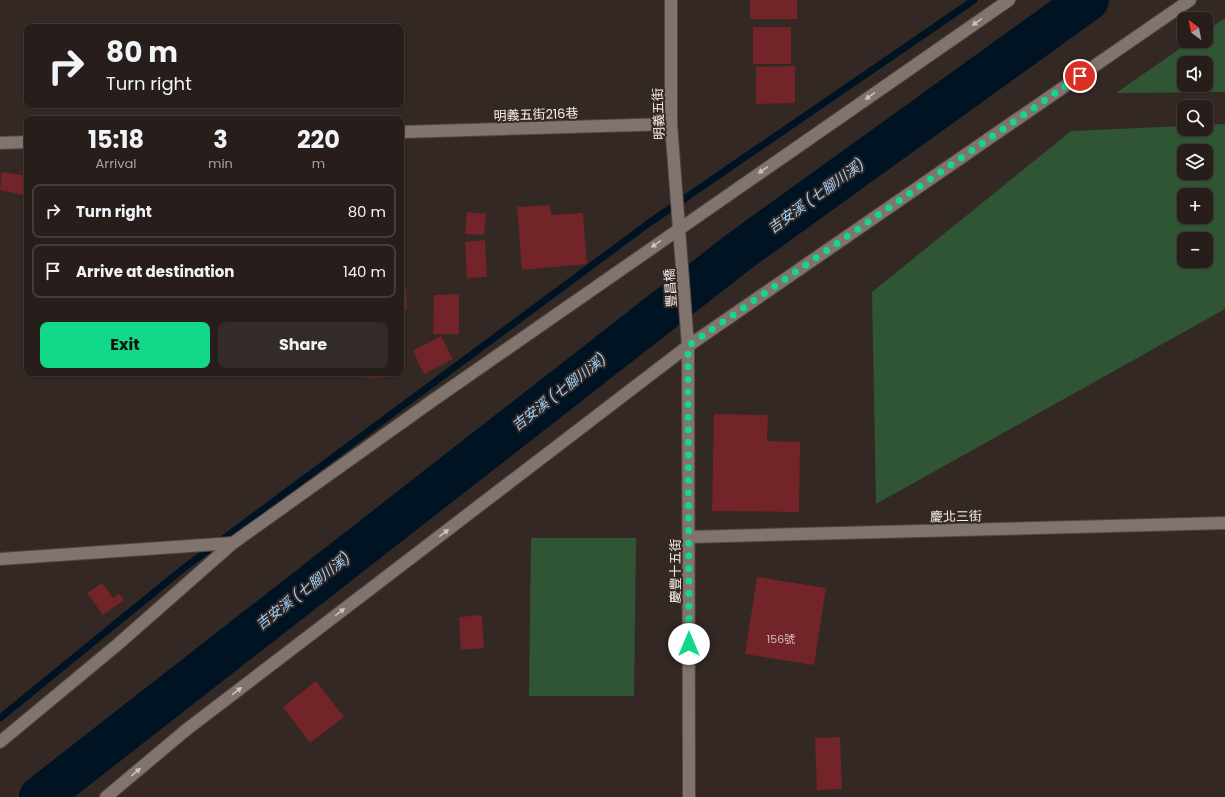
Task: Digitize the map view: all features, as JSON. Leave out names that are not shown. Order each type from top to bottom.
[{"type":"street","name":"明義五街","points":[[671,0],[671,124],[680,228]]},
{"type":"street","points":[[0,742],[117,645],[233,543],[425,406],[1009,0]]},
{"type":"street","points":[[106,797],[186,730],[688,346],[1190,0]]},
{"type":"street","name":"明義五街216巷","points":[[404,132],[671,124]]},
{"type":"street","points":[[0,143],[24,142]]},
{"type":"street","name":"豐昌橋","points":[[680,228],[688,346]]},
{"type":"street","name":"慶豐十五街","points":[[688,346],[689,797]]},
{"type":"street","name":"慶北三街","points":[[688,537],[1225,523]]},
{"type":"street","points":[[0,559],[233,543]]},
{"type":"green space","points":[[1225,18],[1225,92],[1116,93],[1181,48],[1213,48],[1213,26]]},
{"type":"green space","points":[[1225,124],[1225,309],[876,504],[872,292],[1071,131],[1177,126],[1177,136],[1213,136],[1213,125]]},
{"type":"green space","points":[[531,538],[636,538],[634,696],[529,696]]},
{"type":"building","points":[[750,0],[797,0],[797,19],[750,19]]},
{"type":"building","points":[[753,27],[791,27],[791,64],[753,64]]},
{"type":"building","points":[[795,66],[795,103],[756,104],[756,67]]},
{"type":"building","points":[[2,172],[24,176],[23,195],[0,190]]},
{"type":"building","points":[[550,205],[551,215],[583,213],[587,264],[522,270],[517,207]]},
{"type":"building","points":[[467,212],[486,214],[484,235],[465,234]]},
{"type":"building","points":[[485,240],[487,277],[467,278],[465,242]]},
{"type":"building","points":[[404,289],[406,289],[407,310],[404,310]]},
{"type":"building","points":[[459,294],[459,334],[433,334],[434,295]]},
{"type":"building","points":[[441,336],[453,359],[424,374],[413,351]]},
{"type":"building","points":[[366,376],[389,377],[367,379]]},
{"type":"building","points":[[714,414],[768,415],[767,441],[800,442],[799,512],[712,511]]},
{"type":"building","points":[[757,577],[826,588],[814,665],[745,654]]},
{"type":"building","points":[[102,583],[113,598],[119,594],[124,600],[103,615],[87,593]]},
{"type":"building","points":[[482,615],[484,648],[461,650],[459,617]]},
{"type":"building","points":[[316,681],[344,717],[310,743],[283,707]]},
{"type":"building","points":[[840,737],[842,789],[817,790],[815,738]]},
{"type":"waterway","points":[[0,718],[184,568],[649,223],[974,0]]},
{"type":"waterway","name":"吉安溪 (七腳川溪)","points":[[40,797],[741,250],[1088,0]]},
{"type":"route","points":[[689,644],[688,346],[1080,76]]}]
